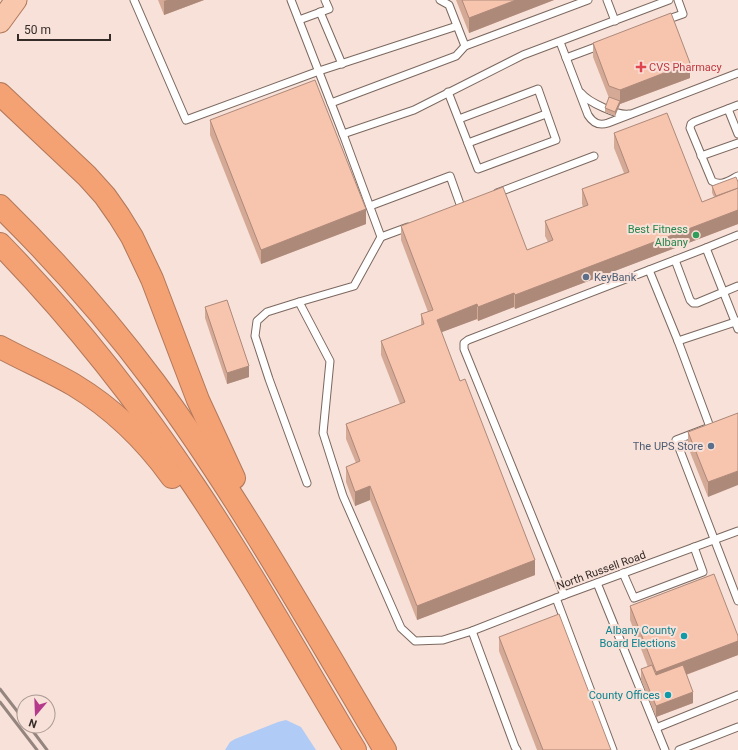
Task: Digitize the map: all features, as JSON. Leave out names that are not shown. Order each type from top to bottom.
[{"type":"highway","points":[[0,94],[87,176],[120,216],[132,236],[152,279],[198,400],[276,568]]},
{"type":"highway","points":[[0,206],[84,294],[154,382],[217,473],[385,750]]},
{"type":"highway","points":[[0,244],[63,312],[142,411],[195,487],[226,535],[355,750]]},
{"type":"highway","points":[[0,347],[51,372],[80,389],[98,401],[138,438],[171,475],[301,660]]},
{"type":"main road","points":[[0,22],[16,0]]},
{"type":"lane","points":[[134,0],[186,120],[319,71],[457,26]]},
{"type":"lane","points":[[291,0],[331,102],[381,238]]},
{"type":"lane","points":[[299,20],[329,9],[325,0]]},
{"type":"lane","points":[[440,0],[449,5],[465,46]]},
{"type":"lane","points":[[331,102],[456,56],[465,46],[588,0]]},
{"type":"lane","points":[[607,0],[615,21]]},
{"type":"lane","points":[[343,134],[414,110],[523,55],[669,0]]},
{"type":"lane","points":[[654,25],[683,14],[678,0]]},
{"type":"lane","points":[[320,12],[342,64]]},
{"type":"lane","points":[[560,42],[590,118],[596,123],[608,124],[738,73]]},
{"type":"lane","points":[[566,58],[610,42]]},
{"type":"lane","points":[[448,92],[478,169],[556,140],[538,88],[459,119]]},
{"type":"lane","points":[[578,88],[584,97],[591,101],[623,114],[636,113]]},
{"type":"lane","points":[[738,105],[691,124],[690,128],[710,178],[714,182],[721,184],[738,176]]},
{"type":"lane","points":[[728,109],[738,134]]},
{"type":"lane","points":[[468,143],[546,114]]},
{"type":"lane","points":[[701,156],[738,143]]},
{"type":"lane","points":[[491,195],[594,156]]},
{"type":"lane","points":[[370,206],[450,176],[461,207]]},
{"type":"lane","points":[[454,209],[469,204]]},
{"type":"lane","points":[[306,483],[255,336],[257,321],[267,312],[354,286],[381,238],[417,223]]},
{"type":"lane","points":[[564,595],[464,349],[464,344],[468,340],[738,235]]},
{"type":"lane","points":[[706,248],[736,321],[738,330]]},
{"type":"lane","points":[[675,260],[692,302],[697,303],[738,286]]},
{"type":"lane","points":[[649,270],[713,426],[676,440],[738,601]]},
{"type":"lane","name":"North Russell Road","points":[[299,302],[330,362],[322,432],[343,496],[401,628],[415,641],[443,640],[472,631],[556,598],[738,531]]},
{"type":"lane","points":[[678,341],[736,321]]},
{"type":"lane","points":[[623,573],[634,598],[704,572],[694,547]]},
{"type":"lane","points":[[597,583],[665,750]]},
{"type":"lane","points":[[556,598],[613,750]]},
{"type":"lane","points":[[472,631],[517,750]]},
{"type":"lane","points":[[656,728],[738,695]]},
{"type":"lane","points":[[679,750],[738,727]]},
{"type":"water","points":[[286,720],[301,727],[316,750],[225,750],[230,742],[235,739]]},
{"type":"building","points":[[462,0],[516,0],[469,18]]},
{"type":"building","name":"CVS Pharmacy","points":[[671,13],[690,63],[620,90],[609,86],[593,43]]},
{"type":"building","points":[[315,80],[366,209],[261,250],[210,120]]},
{"type":"building","points":[[609,97],[620,101],[615,112],[605,108]]},
{"type":"building","points":[[667,113],[702,202],[738,188],[738,210],[515,295],[514,293],[478,307],[477,304],[437,320],[460,381],[465,379],[535,560],[417,606],[370,486],[355,492],[346,467],[360,461],[346,424],[405,402],[381,341],[424,324],[421,314],[433,310],[401,226],[503,187],[527,250],[553,240],[545,221],[588,205],[582,189],[629,172],[614,133]]},
{"type":"building","points":[[736,177],[738,188],[716,196],[712,186]]},
{"type":"building","points":[[227,300],[249,366],[227,373],[205,307]]},
{"type":"building","points":[[738,413],[738,471],[708,482],[688,432]]},
{"type":"building","name":"Albany County Board Elections","points":[[714,574],[738,636],[738,641],[656,672],[630,606]]},
{"type":"building","points":[[559,614],[611,750],[543,750],[499,637]]},
{"type":"building","points":[[652,665],[656,675],[683,665],[693,692],[656,706],[641,669]]},
{"type":"railway","points":[[0,689],[16,710]]},
{"type":"railway","points":[[0,702],[37,750]]},
{"type":"railway","points":[[35,734],[47,750]]},
{"type":"place","name":"CVS Pharmacy","points":[[641,67]]},
{"type":"place","name":"Best Fitness Albany","points":[[696,235]]},
{"type":"place","name":"KeyBank","points":[[586,277]]},
{"type":"place","name":"The UPS Store","points":[[711,446]]},
{"type":"place","name":"Albany County Board Elections","points":[[684,636]]},
{"type":"place","name":"County Offices","points":[[668,695]]}]
